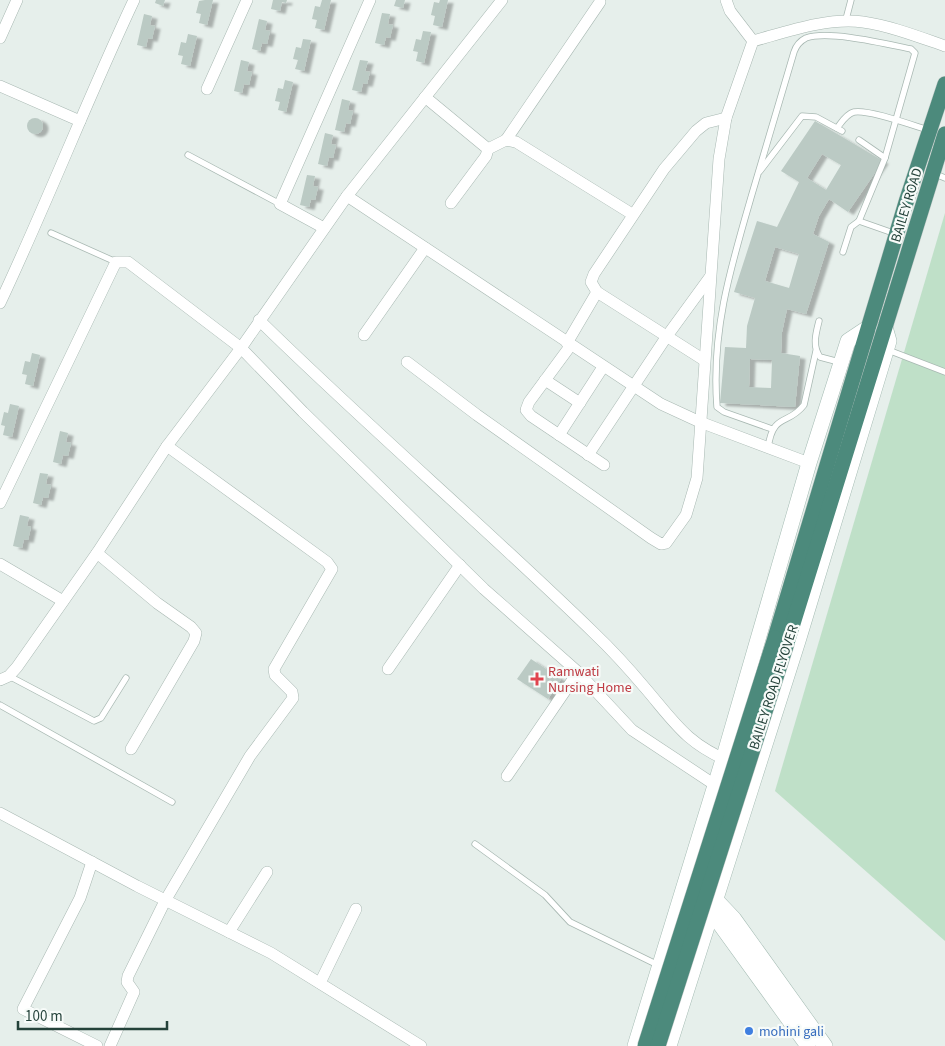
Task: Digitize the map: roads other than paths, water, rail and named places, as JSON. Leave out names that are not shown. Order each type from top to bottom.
[{"type":"highway","name":"BAILEY ROAD","points":[[869,327],[945,84]]},
{"type":"highway","name":"BAILEY ROAD","points":[[885,327],[939,176],[945,134]]},
{"type":"highway","name":"BAILEY ROAD FLYOVER","points":[[658,1046],[781,641],[869,327]]},
{"type":"highway","name":"BAILEY ROAD FLYOVER","points":[[645,1046],[885,327]]},
{"type":"main road","points":[[635,1046],[723,759],[809,463],[848,341],[869,327]]},
{"type":"main road","points":[[669,1046],[735,841],[889,341],[885,327]]},
{"type":"main road","points":[[701,831],[735,841]]},
{"type":"main road","points":[[682,892],[734,919],[825,1046]]},
{"type":"main road","points":[[714,907],[808,1046]]},
{"type":"main road","points":[[660,966],[691,979]]},
{"type":"street","points":[[0,38],[17,0]]},
{"type":"street","points":[[0,303],[38,223],[80,121],[134,0]]},
{"type":"street","points":[[207,89],[247,0]]},
{"type":"street","points":[[324,228],[280,204],[370,0]]},
{"type":"street","points":[[4,678],[98,553],[167,446],[241,348],[347,196],[502,0]]},
{"type":"street","points":[[726,0],[730,11],[753,41]]},
{"type":"street","points":[[451,204],[486,156],[488,149],[506,140],[600,2]]},
{"type":"street","points":[[753,41],[810,25],[862,22],[945,46]]},
{"type":"street","points":[[407,362],[477,415],[661,544],[666,543],[686,515],[697,478],[719,159],[726,118],[753,41]]},
{"type":"street","points":[[0,86],[80,121]]},
{"type":"street","points":[[425,97],[488,149]]},
{"type":"street","points":[[704,360],[597,292],[592,285],[592,278],[632,214],[664,169],[696,131],[706,123],[726,118]]},
{"type":"street","points":[[506,140],[516,142],[632,214]]},
{"type":"street","points":[[347,196],[632,387],[661,404],[700,422],[809,463]]},
{"type":"street","points":[[364,335],[425,248]]},
{"type":"street","points":[[0,503],[116,262],[128,262],[138,267],[241,348],[303,412],[460,565],[578,672],[632,730],[715,785]]},
{"type":"street","points":[[588,455],[666,336],[710,277]]},
{"type":"street","points":[[597,292],[569,344],[526,410],[530,416],[604,465]]},
{"type":"street","points":[[259,320],[311,371],[492,535],[595,634],[640,683],[675,726],[694,742],[723,759],[756,772]]},
{"type":"street","points":[[559,435],[603,367]]},
{"type":"street","points":[[545,380],[580,403]]},
{"type":"street","points":[[110,1046],[134,992],[128,982],[128,976],[166,901],[250,756],[274,719],[293,698],[292,692],[275,675],[274,669],[332,569],[327,562],[167,446]]},
{"type":"street","points":[[98,553],[196,633],[194,641],[131,749]]},
{"type":"street","points":[[0,564],[63,601]]},
{"type":"street","points":[[388,669],[460,565]]},
{"type":"street","points":[[507,776],[578,672]]},
{"type":"street","points":[[0,813],[166,901],[271,953],[421,1046]]},
{"type":"street","points":[[92,862],[80,898],[23,1009],[97,1046]]},
{"type":"street","points":[[229,932],[267,872]]},
{"type":"street","points":[[320,983],[356,909]]},
{"type":"lane","points":[[845,23],[851,0]]},
{"type":"lane","points":[[911,49],[915,36]]},
{"type":"lane","points":[[772,429],[724,412],[717,407],[720,309],[794,52],[802,40],[813,37],[847,38],[911,49],[915,55],[898,120],[885,158],[859,221],[851,227],[843,252]]},
{"type":"lane","points":[[758,175],[802,116],[816,117],[839,130],[848,115],[854,112],[898,120],[930,130]]},
{"type":"lane","points":[[859,140],[885,158]]},
{"type":"lane","points":[[188,156],[280,204]]},
{"type":"lane","points":[[859,221],[897,234]]},
{"type":"lane","points":[[51,233],[116,262]]},
{"type":"lane","points":[[768,448],[772,429],[804,405],[816,351],[815,338],[819,321]]},
{"type":"lane","points":[[886,350],[945,372]]},
{"type":"lane","points":[[816,351],[820,357],[841,363]]},
{"type":"lane","points":[[4,678],[94,721],[101,718],[126,678]]},
{"type":"lane","points":[[0,705],[172,802]]},
{"type":"lane","points":[[476,844],[545,895],[570,922],[660,966]]},
{"type":"place","name":"Ramwati Nursing Home","points":[[537,679]]},
{"type":"place","name":"mohini gali","points":[[749,1031]]}]
